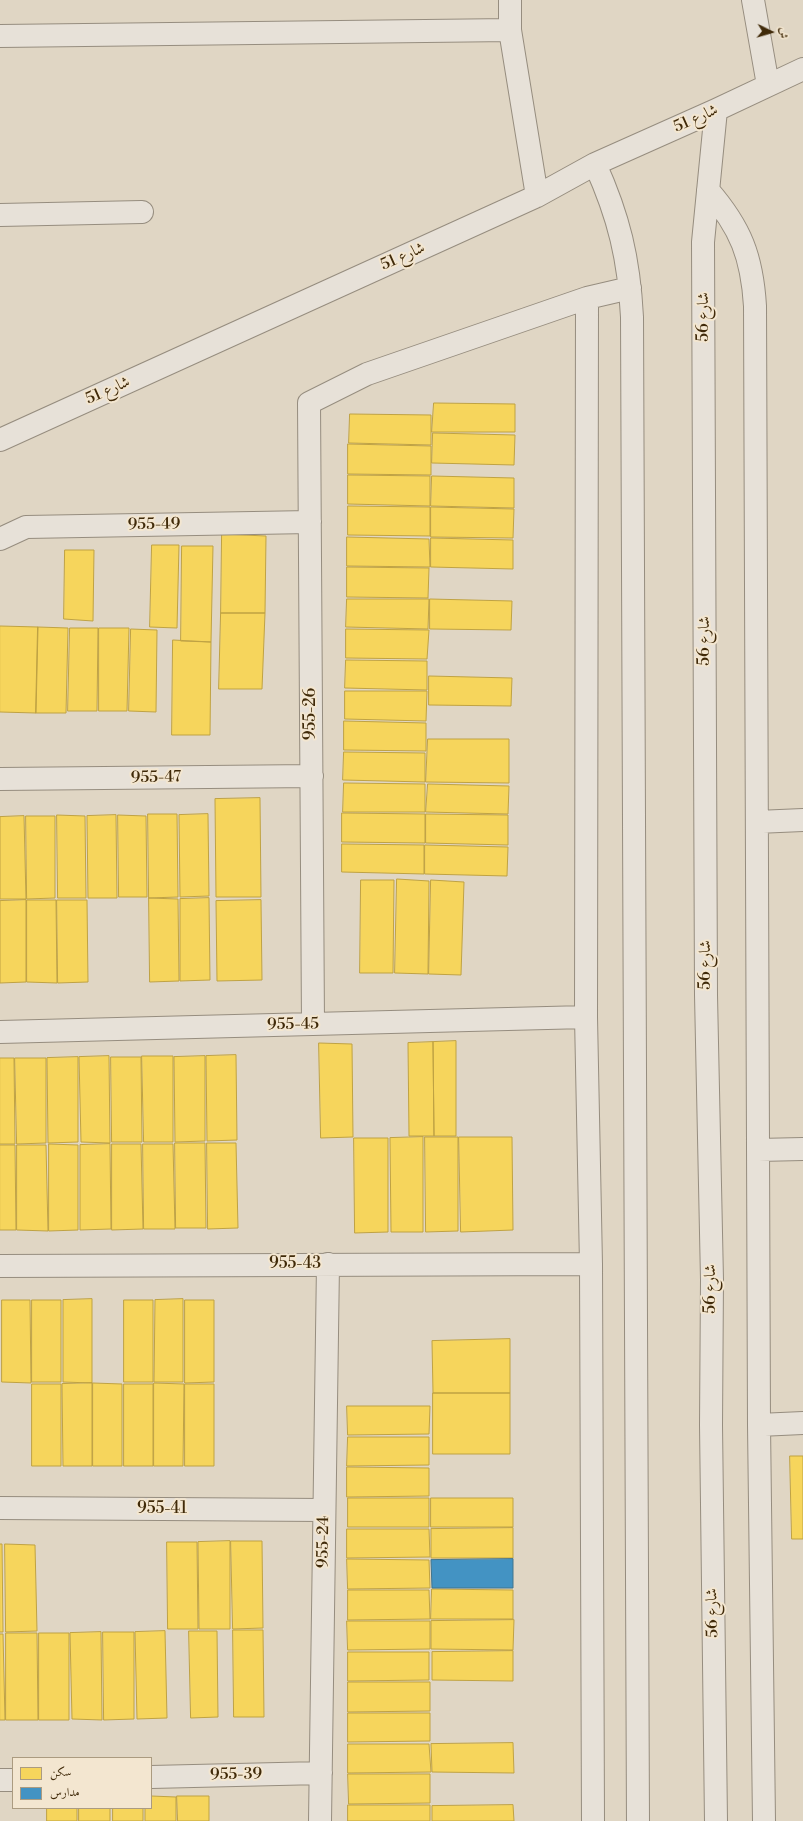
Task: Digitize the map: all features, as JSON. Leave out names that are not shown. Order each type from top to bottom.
[{"type":"street","points":[[510,0],[510,30],[537,196]]},
{"type":"street","points":[[753,0],[768,85]]},
{"type":"street","points":[[0,36],[510,30]]},
{"type":"street","name":"شارع 51","points":[[0,440],[537,196],[596,164],[803,69]]},
{"type":"street","name":"شارع 56","points":[[716,110],[703,242],[706,996],[712,1280],[711,1425],[716,1821]]},
{"type":"street","points":[[596,164],[619,225],[626,256],[630,288],[632,346],[638,1821]]},
{"type":"street","points":[[708,190],[725,209],[738,230],[747,254],[753,280],[755,306],[759,1425],[764,1821]]},
{"type":"street","points":[[0,215],[142,212]]},
{"type":"street","points":[[593,1821],[590,1264],[586,1017],[587,298],[630,288]]},
{"type":"street","name":"955-26","points":[[313,1024],[309,403],[367,374],[587,298]]},
{"type":"street","name":"955-49","points":[[0,539],[26,527],[310,522]]},
{"type":"street","name":"955-47","points":[[0,779],[312,776]]},
{"type":"street","points":[[757,822],[803,820]]},
{"type":"street","name":"955-45","points":[[0,1032],[586,1017]]},
{"type":"street","points":[[758,1150],[803,1148]]},
{"type":"street","name":"955-24","points":[[320,1821],[328,1264]]},
{"type":"street","name":"955-43","points":[[0,1266],[590,1264]]},
{"type":"street","points":[[759,1425],[803,1423]]},
{"type":"street","name":"955-41","points":[[0,1508],[324,1510]]},
{"type":"street","name":"955-39","points":[[152,1777],[321,1773]]},
{"type":"street","points":[[0,1780],[12,1780]]},
{"type":"building: سكن","points":[[434,403],[515,404],[515,432],[432,432]]},
{"type":"building: سكن","points":[[350,414],[431,415],[431,445],[349,443]]},
{"type":"building: سكن","points":[[433,433],[515,435],[514,465],[432,463]]},
{"type":"building: سكن","points":[[348,444],[431,446],[431,475],[348,474]]},
{"type":"building: سكن","points":[[348,475],[430,476],[430,506],[348,504]]},
{"type":"building: سكن","points":[[432,476],[514,478],[514,508],[431,506]]},
{"type":"building: سكن","points":[[348,506],[430,507],[430,536],[348,535]]},
{"type":"building: سكن","points":[[431,507],[514,509],[513,538],[431,537]]},
{"type":"building: سكن","points":[[222,534],[266,536],[265,613],[221,613]]},
{"type":"building: سكن","points":[[347,537],[429,539],[430,567],[347,566]]},
{"type":"building: سكن","points":[[431,538],[513,540],[513,569],[431,567]]},
{"type":"building: سكن","points":[[152,545],[179,545],[177,628],[150,627]]},
{"type":"building: سكن","points":[[182,546],[213,546],[211,642],[181,641]]},
{"type":"building: سكن","points":[[65,550],[94,550],[93,621],[64,619]]},
{"type":"building: سكن","points":[[347,567],[429,568],[428,598],[347,597]]},
{"type":"building: سكن","points":[[347,599],[429,599],[428,629],[346,627]]},
{"type":"building: سكن","points":[[430,599],[512,601],[511,630],[430,629]]},
{"type":"building: سكن","points":[[221,613],[265,613],[262,689],[219,689]]},
{"type":"building: سكن","points":[[0,626],[38,627],[36,713],[0,712]]},
{"type":"building: سكن","points":[[38,627],[68,628],[66,713],[36,713]]},
{"type":"building: سكن","points":[[70,628],[98,628],[97,711],[68,711]]},
{"type":"building: سكن","points":[[99,628],[129,628],[127,711],[99,711]]},
{"type":"building: سكن","points":[[131,629],[157,630],[156,712],[129,711]]},
{"type":"building: سكن","points":[[346,629],[429,630],[427,659],[346,658]]},
{"type":"building: سكن","points":[[173,640],[211,642],[210,735],[172,735]]},
{"type":"building: سكن","points":[[346,660],[427,661],[427,690],[345,688]]},
{"type":"building: سكن","points":[[429,676],[512,678],[511,706],[429,705]]},
{"type":"building: سكن","points":[[345,691],[427,691],[426,721],[345,719]]},
{"type":"building: سكن","points":[[344,721],[426,723],[426,751],[344,750]]},
{"type":"building: سكن","points":[[428,739],[509,739],[509,783],[426,782]]},
{"type":"building: سكن","points":[[344,752],[425,753],[425,782],[343,780]]},
{"type":"building: سكن","points":[[344,783],[425,784],[425,812],[343,812]]},
{"type":"building: سكن","points":[[428,784],[509,786],[508,814],[426,812]]},
{"type":"building: سكن","points":[[260,798],[261,897],[216,897],[215,799]]},
{"type":"building: سكن","points":[[342,813],[425,814],[425,843],[342,842]]},
{"type":"building: سكن","points":[[148,814],[177,814],[178,897],[149,898]]},
{"type":"building: سكن","points":[[208,814],[209,896],[180,897],[179,815]]},
{"type":"building: سكن","points":[[426,814],[508,815],[508,845],[426,843]]},
{"type":"building: سكن","points":[[57,815],[85,816],[86,898],[58,898]]},
{"type":"building: سكن","points":[[116,815],[117,898],[88,898],[87,816]]},
{"type":"building: سكن","points":[[118,815],[146,816],[147,897],[119,897]]},
{"type":"building: سكن","points":[[24,816],[26,899],[0,899],[0,817]]},
{"type":"building: سكن","points":[[26,816],[55,816],[55,898],[27,899]]},
{"type":"building: سكن","points":[[342,844],[424,845],[424,874],[342,872]]},
{"type":"building: سكن","points":[[425,845],[508,847],[507,876],[425,874]]},
{"type":"building: سكن","points":[[397,879],[429,881],[428,974],[395,973]]},
{"type":"building: سكن","points":[[361,880],[394,880],[393,973],[360,973]]},
{"type":"building: سكن","points":[[431,880],[464,882],[461,975],[429,974]]},
{"type":"building: سكن","points":[[149,898],[178,899],[179,981],[150,982]]},
{"type":"building: سكن","points":[[209,898],[210,980],[180,981],[180,899]]},
{"type":"building: سكن","points":[[26,900],[26,982],[0,983],[0,901]]},
{"type":"building: سكن","points":[[27,900],[56,900],[57,983],[27,982]]},
{"type":"building: سكن","points":[[57,900],[87,900],[88,982],[58,983]]},
{"type":"building: سكن","points":[[261,900],[262,980],[217,981],[216,901]]},
{"type":"building: سكن","points":[[456,1041],[456,1136],[434,1136],[433,1042]]},
{"type":"building: سكن","points":[[433,1042],[434,1136],[409,1136],[408,1043]]},
{"type":"building: سكن","points":[[319,1043],[352,1044],[353,1137],[321,1138]]},
{"type":"building: سكن","points":[[236,1055],[237,1140],[207,1141],[206,1056]]},
{"type":"building: سكن","points":[[109,1056],[110,1143],[81,1142],[79,1057]]},
{"type":"building: سكن","points":[[142,1056],[173,1056],[173,1142],[144,1142]]},
{"type":"building: سكن","points":[[205,1056],[205,1141],[175,1142],[174,1057]]},
{"type":"building: سكن","points":[[78,1057],[78,1142],[48,1143],[47,1058]]},
{"type":"building: سكن","points":[[111,1057],[141,1057],[142,1142],[112,1142]]},
{"type":"building: سكن","points":[[0,1058],[14,1058],[15,1144],[0,1144]]},
{"type":"building: سكن","points":[[15,1058],[46,1058],[46,1143],[17,1144]]},
{"type":"building: سكن","points":[[423,1137],[423,1232],[391,1232],[390,1138]]},
{"type":"building: سكن","points":[[425,1137],[458,1137],[458,1231],[426,1232]]},
{"type":"building: سكن","points":[[459,1137],[512,1137],[513,1230],[461,1232]]},
{"type":"building: سكن","points":[[354,1138],[388,1138],[388,1232],[355,1233]]},
{"type":"building: سكن","points":[[175,1143],[205,1143],[206,1228],[176,1228]]},
{"type":"building: سكن","points":[[207,1143],[236,1143],[238,1228],[208,1229]]},
{"type":"building: سكن","points":[[49,1144],[78,1145],[78,1230],[49,1231]]},
{"type":"building: سكن","points":[[110,1144],[111,1229],[80,1230],[80,1145]]},
{"type":"building: سكن","points":[[112,1144],[141,1144],[143,1229],[112,1230]]},
{"type":"building: سكن","points":[[143,1144],[173,1144],[175,1229],[144,1229]]},
{"type":"building: سكن","points":[[0,1145],[15,1145],[16,1230],[0,1230]]},
{"type":"building: سكن","points":[[17,1145],[46,1145],[48,1231],[17,1230]]},
{"type":"building: سكن","points":[[92,1299],[92,1383],[63,1382],[63,1300]]},
{"type":"building: سكن","points":[[183,1299],[183,1382],[154,1382],[155,1300]]},
{"type":"building: سكن","points":[[2,1300],[30,1300],[31,1383],[2,1382]]},
{"type":"building: سكن","points":[[32,1300],[61,1300],[61,1382],[32,1382]]},
{"type":"building: سكن","points":[[124,1300],[153,1300],[153,1382],[124,1382]]},
{"type":"building: سكن","points":[[185,1300],[214,1300],[214,1382],[185,1383]]},
{"type":"building: سكن","points":[[510,1339],[510,1393],[433,1393],[432,1341]]},
{"type":"building: سكن","points":[[92,1383],[92,1466],[63,1466],[62,1384]]},
{"type":"building: سكن","points":[[93,1383],[122,1384],[122,1466],[93,1466]]},
{"type":"building: سكن","points":[[154,1383],[184,1384],[183,1466],[154,1466]]},
{"type":"building: سكن","points":[[32,1384],[61,1384],[61,1466],[32,1466]]},
{"type":"building: سكن","points":[[124,1384],[153,1384],[153,1466],[124,1466]]},
{"type":"building: سكن","points":[[185,1384],[214,1384],[214,1466],[185,1466]]},
{"type":"building: سكن","points":[[433,1393],[510,1393],[510,1454],[433,1454]]},
{"type":"building: سكن","points":[[347,1406],[430,1406],[429,1434],[348,1435]]},
{"type":"building: سكن","points":[[348,1437],[429,1437],[429,1465],[347,1466]]},
{"type":"building: سكن","points":[[790,1456],[803,1456],[803,1539],[792,1539]]},
{"type":"building: سكن","points":[[347,1467],[429,1468],[429,1496],[347,1497]]},
{"type":"building: سكن","points":[[348,1498],[429,1498],[429,1527],[348,1527]]},
{"type":"building: سكن","points":[[431,1498],[513,1498],[513,1527],[431,1527]]},
{"type":"building: سكن","points":[[513,1528],[513,1558],[431,1558],[431,1529]]},
{"type":"building: سكن","points":[[347,1529],[429,1529],[430,1557],[347,1558]]},
{"type":"building: سكن","points":[[230,1541],[230,1629],[199,1629],[198,1542]]},
{"type":"building: سكن","points":[[231,1541],[262,1541],[263,1628],[233,1629]]},
{"type":"building: سكن","points":[[167,1542],[197,1542],[198,1629],[168,1629]]},
{"type":"building: سكن","points":[[0,1544],[2,1544],[3,1632],[0,1632]]},
{"type":"building: سكن","points":[[5,1544],[35,1545],[37,1631],[6,1632]]},
{"type":"building: سكن","points":[[347,1559],[429,1560],[430,1588],[348,1589]]},
{"type":"building: سكن","points":[[432,1589],[513,1590],[513,1619],[431,1619]]},
{"type":"building: سكن","points":[[348,1590],[429,1590],[430,1619],[348,1620]]},
{"type":"building: سكن","points":[[514,1620],[513,1650],[431,1649],[431,1621]]},
{"type":"building: سكن","points":[[347,1621],[430,1621],[430,1649],[348,1650]]},
{"type":"building: سكن","points":[[233,1630],[263,1630],[264,1717],[234,1717]]},
{"type":"building: سكن","points":[[165,1631],[167,1718],[137,1719],[135,1632]]},
{"type":"building: سكن","points":[[189,1631],[217,1631],[218,1717],[191,1718]]},
{"type":"building: سكن","points":[[101,1632],[102,1720],[72,1719],[70,1633]]},
{"type":"building: سكن","points":[[103,1632],[134,1632],[134,1719],[104,1720]]},
{"type":"building: سكن","points":[[6,1633],[37,1633],[38,1720],[6,1720]]},
{"type":"building: سكن","points":[[39,1633],[69,1633],[69,1720],[39,1720]]},
{"type":"building: سكن","points":[[0,1634],[3,1634],[5,1720],[0,1720]]},
{"type":"building: سكن","points":[[513,1651],[513,1681],[432,1680],[432,1652]]},
{"type":"building: سكن","points":[[348,1652],[429,1652],[429,1680],[348,1681]]},
{"type":"building: سكن","points":[[348,1682],[430,1682],[430,1711],[348,1712]]},
{"type":"building: سكن","points":[[348,1713],[430,1713],[430,1741],[348,1742]]},
{"type":"building: سكن","points":[[513,1743],[514,1773],[432,1772],[431,1744]]},
{"type":"building: سكن","points":[[348,1744],[429,1744],[431,1772],[348,1773]]},
{"type":"building: سكن","points":[[348,1774],[430,1774],[430,1803],[349,1804]]},
{"type":"building: سكن","points":[[152,1796],[176,1797],[176,1821],[145,1821],[145,1809],[152,1809]]},
{"type":"building: سكن","points":[[177,1796],[209,1796],[209,1821],[178,1821]]},
{"type":"building: سكن","points":[[348,1805],[430,1805],[430,1821],[348,1821]]},
{"type":"building: سكن","points":[[513,1805],[514,1821],[432,1821],[432,1806]]},
{"type":"building: سكن","points":[[47,1809],[77,1809],[77,1821],[47,1821]]},
{"type":"building: سكن","points":[[79,1809],[110,1809],[110,1821],[79,1821]]},
{"type":"building: سكن","points":[[113,1809],[143,1809],[143,1821],[113,1821]]},
{"type":"building: مدارس","points":[[513,1559],[513,1588],[432,1588],[431,1560]]}]
